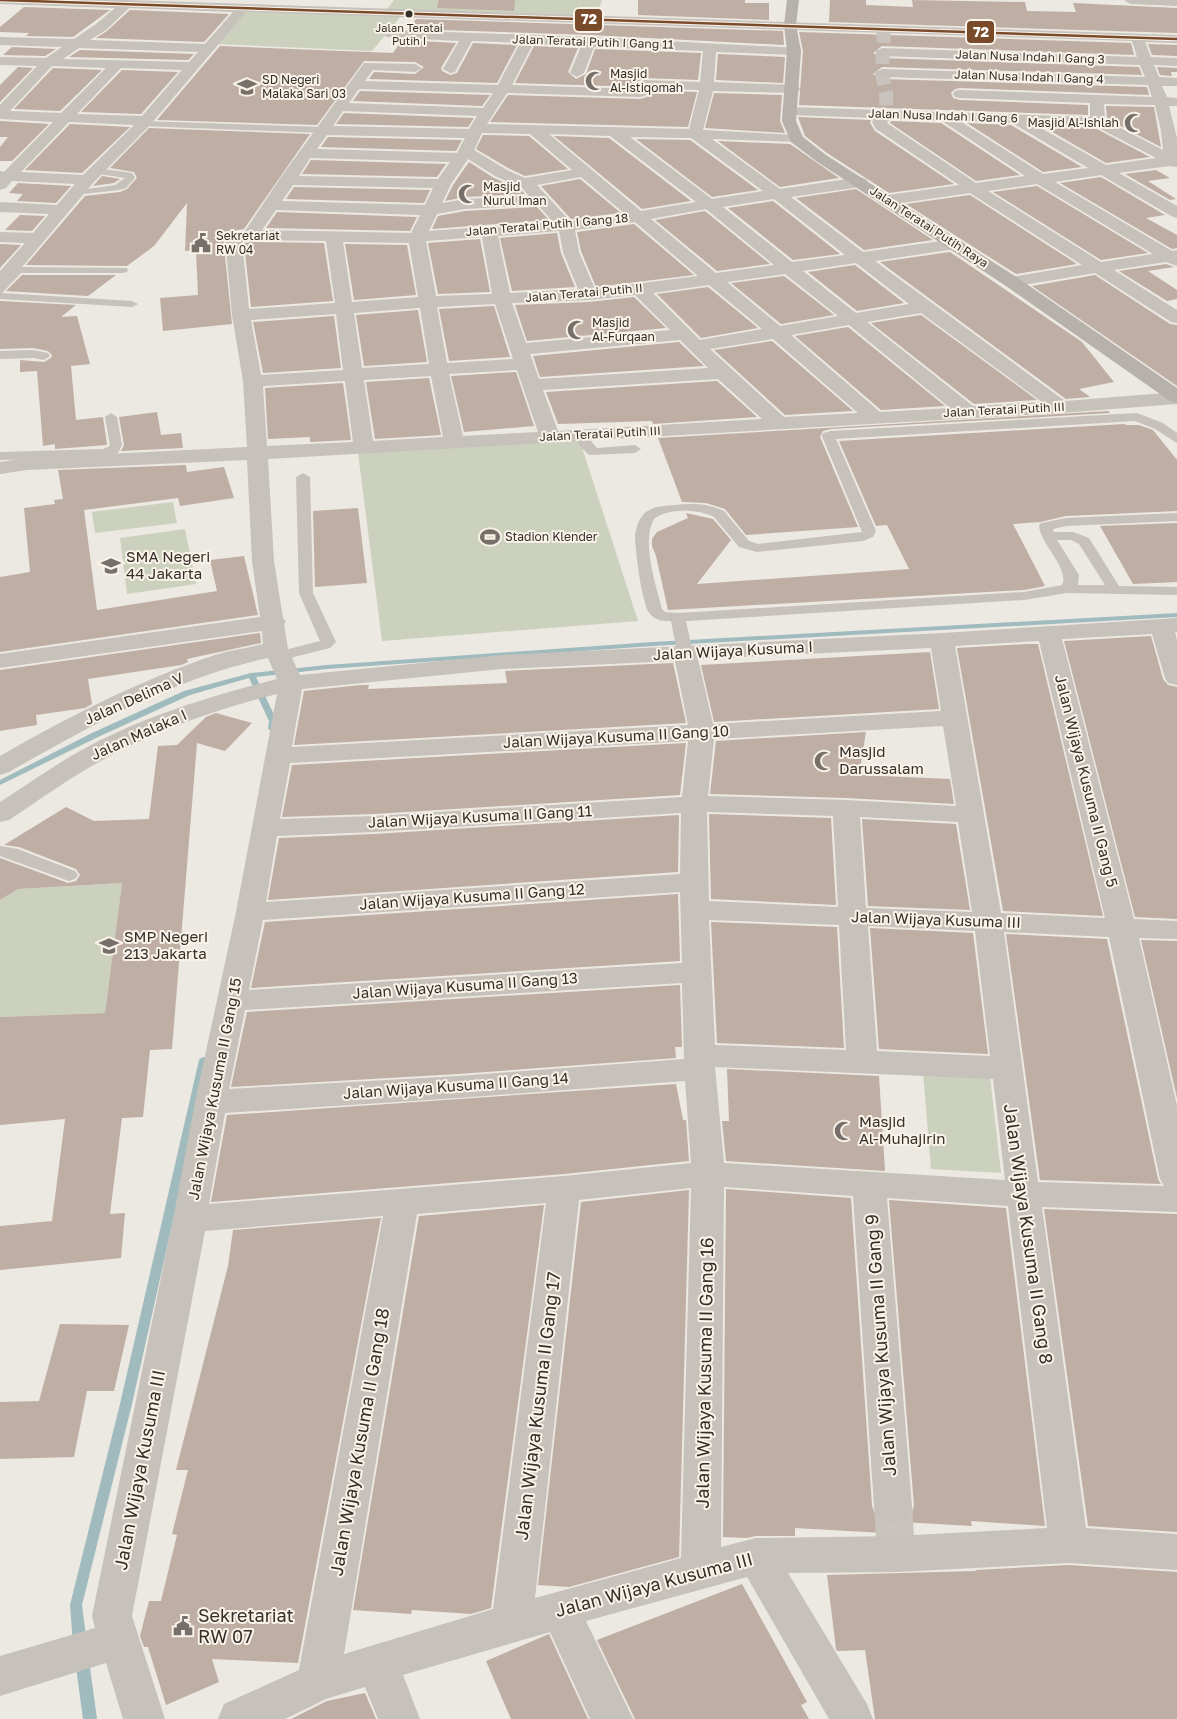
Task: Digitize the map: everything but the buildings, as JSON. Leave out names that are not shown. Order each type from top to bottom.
[{"type":"street","points":[[0,0],[408,13],[598,13],[790,25],[1141,29],[1177,38]]},
{"type":"street","points":[[385,12],[394,0]]},
{"type":"street","points":[[323,130],[475,131],[533,129],[796,139],[789,122],[793,89],[794,51],[790,25],[793,0]]},
{"type":"street","points":[[1174,155],[1172,125],[1160,101],[1146,61],[1141,29],[1132,0],[1177,2]]},
{"type":"street","points":[[44,12],[55,2]]},
{"type":"street","points":[[0,114],[49,62],[101,27],[126,4]]},
{"type":"street","points":[[4,274],[39,238],[91,176],[144,123],[243,8]]},
{"type":"street","points":[[251,235],[338,107],[408,13]]},
{"type":"street","points":[[101,27],[121,27]]},
{"type":"street","points":[[2,49],[24,30]]},
{"type":"street","points":[[210,30],[224,31]]},
{"type":"street","points":[[450,69],[468,37]]},
{"type":"street","name":"Jalan Teratai Putih I Gang 11","points":[[379,50],[468,37],[590,42],[647,50],[710,47],[794,51]]},
{"type":"street","points":[[454,442],[417,238],[443,184],[463,154],[486,112],[503,88],[529,39]]},
{"type":"street","points":[[577,73],[590,42]]},
{"type":"street","points":[[2,49],[75,43],[209,48]]},
{"type":"street","points":[[695,134],[706,86],[710,47]]},
{"type":"street","points":[[2,49],[49,62],[192,66]]},
{"type":"street","points":[[379,50],[450,69],[468,70]]},
{"type":"street","name":"Jalan Nusa Indah I Gang 3","points":[[882,52],[1177,62]]},
{"type":"street","points":[[3,179],[117,64]]},
{"type":"street","points":[[495,70],[531,72]]},
{"type":"street","points":[[559,72],[596,73]]},
{"type":"street","name":"Jalan Nusa Indah I Gang 4","points":[[882,73],[1177,82]]},
{"type":"street","points":[[355,85],[573,90],[641,81],[706,86],[793,89]]},
{"type":"street","points":[[630,132],[641,81]]},
{"type":"street","points":[[549,130],[573,90]]},
{"type":"street","points":[[943,94],[1177,102]]},
{"type":"street","points":[[1096,99],[1098,122],[1174,155]]},
{"type":"street","points":[[338,107],[486,112]]},
{"type":"street","name":"Jalan Nusa Indah I Gang 6","points":[[789,111],[1098,122]]},
{"type":"street","points":[[0,114],[144,123]]},
{"type":"street","points":[[887,114],[879,122],[881,126],[973,188],[1177,318]]},
{"type":"street","points":[[949,116],[947,118],[949,122],[1040,179],[1175,258]]},
{"type":"street","points":[[1014,119],[1177,213]]},
{"type":"street","points":[[533,129],[776,332],[875,418]]},
{"type":"street","points":[[614,132],[709,204],[968,412]]},
{"type":"street","points":[[695,134],[777,194],[924,307],[1061,407]]},
{"type":"street","name":"Jalan Teratai Putih Raya","points":[[796,139],[821,158],[1012,282],[1177,398]]},
{"type":"street","points":[[306,153],[463,154],[524,183],[566,226],[571,252],[588,295]]},
{"type":"street","points":[[888,200],[1104,171],[1174,155]]},
{"type":"street","points":[[524,183],[585,172]]},
{"type":"street","points":[[3,179],[91,176]]},
{"type":"street","points":[[287,180],[443,184]]},
{"type":"street","name":"Jalan Teratai Putih I Gang 18","points":[[241,315],[232,239],[251,235],[417,238],[566,226],[637,217],[709,204],[860,182]]},
{"type":"street","points":[[271,205],[430,210],[465,204],[542,200]]},
{"type":"street","points":[[0,207],[63,210]]},
{"type":"street","points":[[489,231],[502,299],[550,437]]},
{"type":"street","points":[[334,236],[364,448]]},
{"type":"street","points":[[0,237],[39,238]]},
{"type":"street","name":"Jalan Teratai Putih II","points":[[241,315],[428,302],[588,295],[640,290],[710,278],[789,269],[955,244]]},
{"type":"street","points":[[1012,282],[1175,258]]},
{"type":"street","points":[[640,290],[723,373],[779,423]]},
{"type":"street","points":[[253,381],[440,370],[522,357],[776,332],[924,307]]},
{"type":"street","points":[[241,315],[253,381],[263,561],[283,665]]},
{"type":"street","points":[[533,385],[723,373]]},
{"type":"street","name":"Jalan Teratai Putih III","points":[[0,468],[27,464],[364,448],[1061,407],[1177,398]]},
{"type":"street","points":[[0,661],[274,622]]},
{"type":"street","points":[[1169,626],[1177,678]]},
{"type":"street","name":"Jalan Wijaya Kusuma I","points":[[283,665],[502,662],[683,644],[942,640],[1169,626]]},
{"type":"street","name":"Jalan Wijaya Kusuma II Gang 5","points":[[1049,634],[1122,928],[1177,1179]]},
{"type":"street","name":"Jalan Wijaya Kusuma II Gang 8","points":[[942,640],[988,922],[1069,1545]]},
{"type":"street","points":[[683,644],[702,732],[694,804],[694,896],[700,1062],[708,1174]]},
{"type":"street","name":"Jalan Delima V","points":[[0,767],[61,732],[147,691],[224,660],[283,665]]},
{"type":"street","name":"Jalan Malaka I","points":[[0,814],[90,756],[155,725],[257,691],[283,665]]},
{"type":"street","name":"Jalan Wijaya Kusuma II Gang 15","points":[[283,665],[278,756],[250,912],[211,1102],[190,1219],[564,1189],[708,1174],[1023,1194],[1177,1199]]},
{"type":"street","name":"Jalan Wijaya Kusuma II Gang 10","points":[[278,756],[955,718]]},
{"type":"street","name":"Jalan Wijaya Kusuma II Gang 11","points":[[265,828],[374,824],[694,804],[846,808],[971,815]]},
{"type":"street","points":[[846,808],[851,917],[862,1061]]},
{"type":"street","name":"Jalan Wijaya Kusuma III","points":[[694,896],[851,917],[1177,930]]},
{"type":"street","name":"Jalan Wijaya Kusuma II Gang 12","points":[[250,912],[694,896]]},
{"type":"street","name":"Jalan Wijaya Kusuma II Gang 13","points":[[232,1001],[697,972]]},
{"type":"street","name":"Jalan Wijaya Kusuma II Gang 14","points":[[211,1102],[458,1087],[700,1062],[862,1061],[1006,1068]]},
{"type":"street","name":"Jalan Wijaya Kusuma II Gang 16","points":[[701,1571],[708,1174]]},
{"type":"street","name":"Jalan Wijaya Kusuma II Gang 9","points":[[869,1183],[895,1532]]},
{"type":"street","name":"Jalan Wijaya Kusuma II Gang 17","points":[[512,1623],[564,1189]]},
{"type":"street","name":"Jalan Wijaya Kusuma II Gang 18","points":[[318,1682],[402,1202]]},
{"type":"street","name":"Jalan Wijaya Kusuma III","points":[[144,1719],[112,1642],[112,1616],[190,1219]]},
{"type":"street","name":"Jalan Wijaya Kusuma III","points":[[239,1719],[318,1682],[377,1663],[512,1623],[756,1556],[895,1532],[1177,1552]]},
{"type":"street","points":[[756,1556],[852,1719]]},
{"type":"street","points":[[560,1610],[612,1719]]},
{"type":"street","points":[[0,1676],[65,1658],[112,1642]]},
{"type":"street","points":[[377,1663],[398,1719]]},
{"type":"lane","points":[[144,123],[323,130]]},
{"type":"lane","points":[[77,193],[116,188],[130,178],[128,175],[91,176]]},
{"type":"lane","points":[[0,290],[18,270],[123,270]]},
{"type":"lane","points":[[0,296],[132,304]]},
{"type":"lane","points":[[0,354],[44,356]]},
{"type":"lane","points":[[0,456],[104,453],[113,450],[116,445],[111,417]]},
{"type":"lane","points":[[1177,439],[1159,426],[1137,417],[831,435],[828,436],[869,531],[863,537],[757,548],[744,544],[719,514],[713,510],[681,508],[656,511],[649,516],[644,523],[641,537],[655,611],[661,616],[678,617],[1024,596],[1067,589],[1177,591]]},
{"type":"lane","points":[[581,435],[584,442],[594,452],[634,449]]},
{"type":"lane","points":[[283,665],[328,642],[306,593],[303,477]]},
{"type":"lane","points":[[1067,589],[1071,584],[1072,575],[1047,536],[1046,526],[1066,522],[1177,517]]},
{"type":"lane","points":[[1047,536],[1073,536],[1084,540],[1115,590]]},
{"type":"lane","points":[[678,617],[683,644]]},
{"type":"lane","points":[[0,852],[12,853],[69,875]]},
{"type":"green space","points":[[394,0],[602,0],[596,19],[385,12]]},
{"type":"green space","points":[[245,10],[403,14],[372,51],[215,44]]},
{"type":"green space","name":"Stadion Klender","points":[[579,438],[638,621],[382,641],[358,453]]},
{"type":"green space","points":[[173,502],[177,523],[95,533],[92,512]]},
{"type":"green space","points":[[185,529],[196,584],[127,594],[120,538]]},
{"type":"green space","points":[[122,883],[105,1013],[0,1017],[0,900],[18,889]]},
{"type":"green space","points":[[923,1072],[990,1076],[1001,1173],[931,1169]]},
{"type":"waterway","points":[[251,675],[327,667],[653,644],[1177,615]]},
{"type":"waterway","points":[[0,783],[95,735],[187,693],[251,675]]},
{"type":"waterway","points":[[251,675],[273,721],[272,729]]},
{"type":"waterway","points":[[80,1644],[76,1605],[126,1404],[204,1060]]},
{"type":"waterway","points":[[82,1660],[90,1719]]},
{"type":"tunnel","points":[[884,29],[882,73],[886,92],[887,114]]},
{"type":"tunnel","points":[[893,1506],[895,1537]]},
{"type":"transit line","name":"72","points":[[0,0],[1177,39]]},
{"type":"place","name":"Jalan Teratai Putih I","points":[[409,14]]},
{"type":"place","name":"Masjid Al-Istiqomah","points":[[595,81]]},
{"type":"place","name":"SD Negeri Malaka Sari 03","points":[[247,87]]},
{"type":"place","name":"Masjid Al-Ishlah","points":[[1134,123]]},
{"type":"place","name":"Masjid Nurul Iman","points":[[468,194]]},
{"type":"place","name":"Sekretariat RW 04","points":[[201,243]]},
{"type":"place","name":"Masjid Al-Furqaan","points":[[577,330]]},
{"type":"place","name":"Stadion Klender","points":[[490,537]]},
{"type":"place","name":"SMA Negeri 44 Jakarta","points":[[111,566]]},
{"type":"place","name":"Masjid Darussalam","points":[[824,761]]},
{"type":"place","name":"SMP Negeri 213 Jakarta","points":[[109,946]]},
{"type":"place","name":"Masjid Al-Muhajirin","points":[[844,1131]]},
{"type":"place","name":"Sekretariat RW 07","points":[[183,1626]]}]
